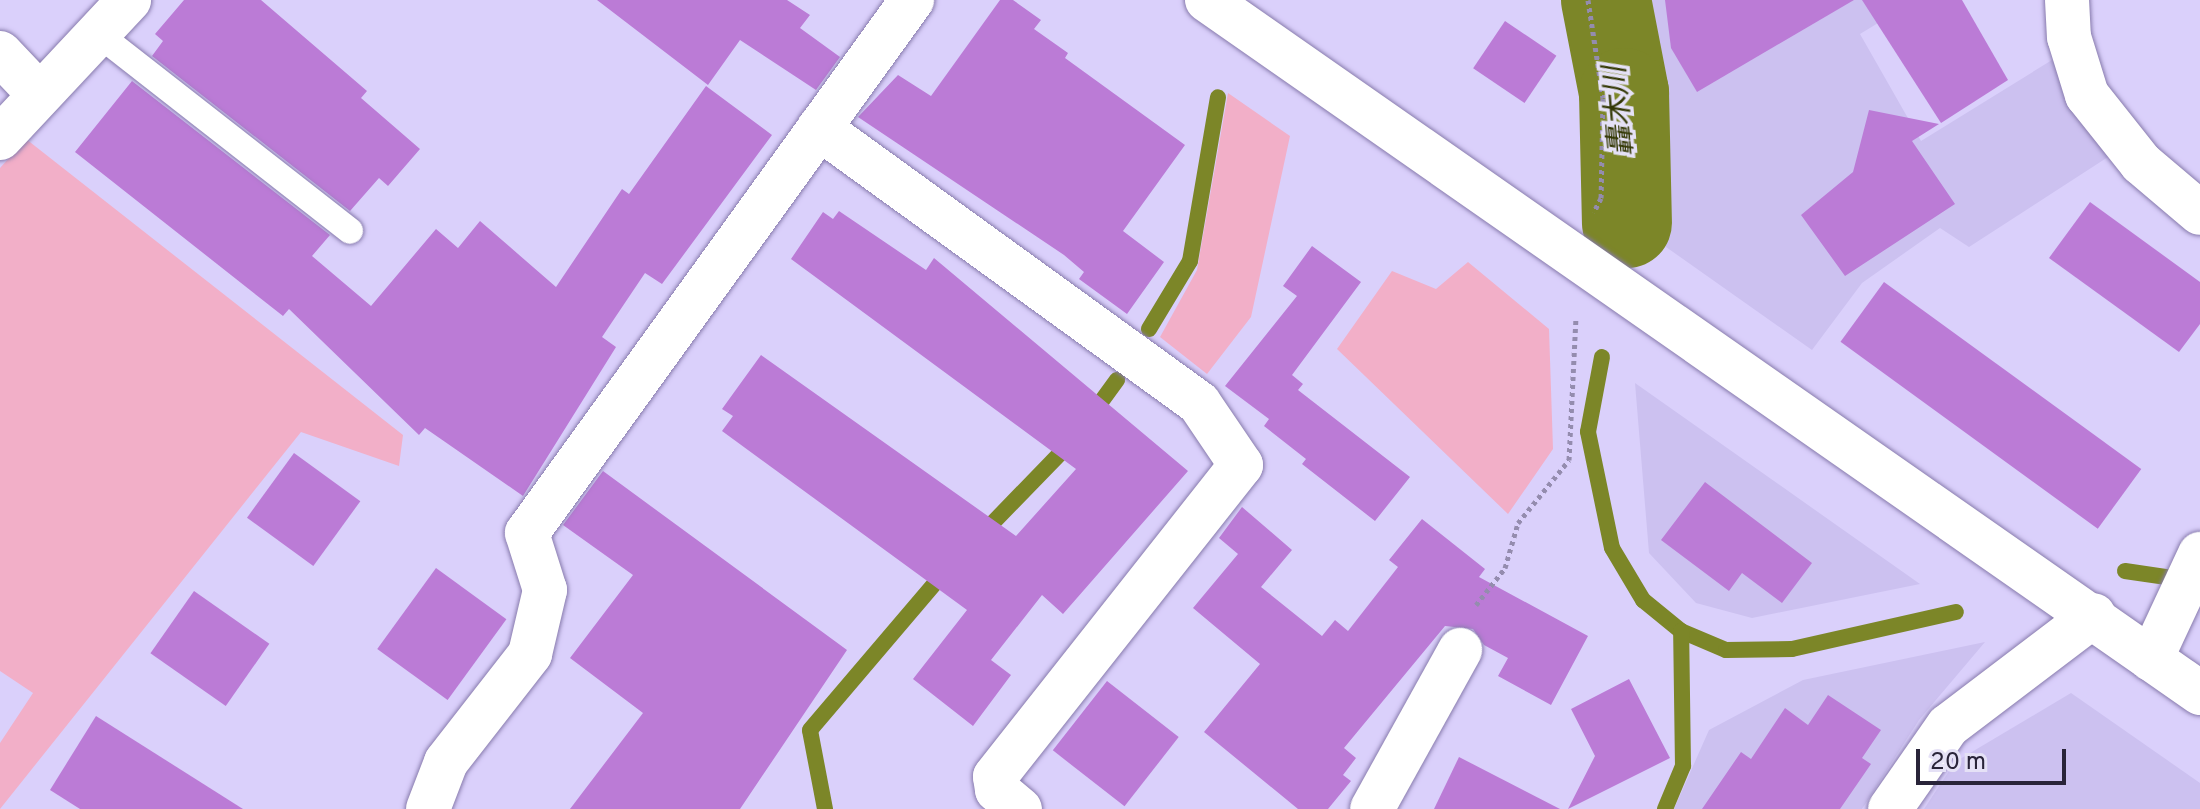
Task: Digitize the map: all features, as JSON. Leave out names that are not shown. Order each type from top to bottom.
[{"type":"street","points":[[0,138],[38,93],[129,0]]},
{"type":"street","points":[[428,809],[446,762],[530,654],[545,590],[527,533],[912,0]]},
{"type":"street","points":[[1207,0],[2094,615],[2200,693]]},
{"type":"street","points":[[2067,0],[2069,37],[2087,95],[2141,163],[2200,213]]},
{"type":"street","points":[[0,53],[38,93]]},
{"type":"street","points":[[819,128],[1199,403],[1241,465],[995,777],[997,790],[1020,809]]},
{"type":"street","points":[[2151,659],[2176,614],[2198,557]]},
{"type":"street","points":[[1890,809],[1948,726],[2094,615]]},
{"type":"street","points":[[1372,809],[1460,650]]},
{"type":"lane","points":[[97,33],[350,231]]},
{"type":"path","points":[[1588,0],[1603,98],[1601,198],[1590,218]]},
{"type":"path","points":[[1460,650],[1467,617],[1505,568],[1518,523],[1569,460],[1576,316]]},
{"type":"shaded area","points":[[1645,0],[1916,0],[1860,34],[1921,141],[2052,60],[2108,157],[1969,247],[1940,228],[1862,283],[1812,350],[1666,247],[1666,134]]},
{"type":"shaded area","points":[[1228,93],[1290,136],[1251,317],[1207,374],[1160,337],[1197,270]]},
{"type":"shaded area","points":[[26,139],[403,435],[399,466],[301,432],[0,809],[0,743],[33,693],[0,671],[0,168]]},
{"type":"shaded area","points":[[1468,262],[1549,329],[1553,449],[1508,514],[1337,349],[1392,271],[1436,289]]},
{"type":"shaded area","points":[[1635,383],[1920,584],[1752,618],[1696,603],[1649,553]]},
{"type":"shaded area","points":[[1985,642],[1919,720],[1862,809],[1674,809],[1709,730],[1803,680]]},
{"type":"shaded area","points":[[2071,693],[2200,783],[2200,809],[1924,809],[1955,762]]},
{"type":"building","points":[[184,0],[261,0],[367,91],[361,98],[420,149],[388,186],[379,178],[350,211],[152,56],[163,41],[155,34]]},
{"type":"building","points":[[597,0],[787,0],[810,15],[800,28],[840,57],[816,90],[740,40],[708,85]]},
{"type":"building","points":[[1000,0],[1013,0],[1041,20],[1034,29],[1068,53],[1065,58],[1185,145],[1123,231],[1164,262],[1127,314],[1079,279],[1084,272],[1064,255],[858,117],[898,75],[931,96]]},
{"type":"building","points":[[1665,0],[1854,0],[1697,92],[1671,48]]},
{"type":"building","points":[[1862,0],[1962,0],[2008,80],[1941,123]]},
{"type":"building","points":[[1505,21],[1556,56],[1525,103],[1473,68]]},
{"type":"building","points":[[132,81],[330,235],[312,256],[371,306],[436,229],[458,248],[480,221],[556,287],[622,189],[629,194],[706,86],[772,135],[662,284],[645,273],[602,337],[616,347],[523,496],[425,428],[419,435],[289,309],[283,316],[75,152]]},
{"type":"building","points":[[1869,110],[1939,124],[1912,141],[1955,204],[1845,276],[1801,215],[1853,172]]},
{"type":"building","points":[[2090,202],[2200,282],[2200,324],[2179,352],[2049,258]]},
{"type":"building","points":[[839,211],[926,270],[934,258],[1188,471],[1063,614],[1042,595],[991,660],[1011,675],[973,726],[913,679],[967,610],[722,431],[733,416],[722,409],[761,355],[1016,536],[1076,469],[791,259],[823,212],[833,219]]},
{"type":"building","points":[[1312,246],[1361,282],[1292,375],[1303,384],[1298,390],[1410,477],[1375,521],[1302,464],[1306,459],[1264,426],[1269,419],[1225,386],[1297,296],[1283,286]]},
{"type":"building","points":[[1884,282],[2141,469],[2098,529],[1841,342]]},
{"type":"building","points":[[294,453],[360,501],[313,566],[247,518]]},
{"type":"building","points":[[603,471],[847,650],[740,809],[570,809],[643,713],[570,658],[633,575],[563,525]]},
{"type":"building","points":[[1705,482],[1812,563],[1782,603],[1742,573],[1729,591],[1661,540]]},
{"type":"building","points":[[1242,507],[1292,550],[1261,587],[1322,636],[1335,620],[1348,631],[1398,567],[1389,560],[1422,519],[1485,569],[1479,577],[1588,636],[1551,705],[1498,676],[1508,658],[1484,645],[1473,629],[1445,626],[1344,748],[1356,758],[1343,775],[1351,781],[1328,809],[1298,809],[1204,732],[1260,664],[1193,608],[1238,554],[1219,538]]},
{"type":"building","points":[[436,568],[506,619],[448,700],[377,649]]},
{"type":"building","points":[[194,591],[269,644],[226,706],[150,653]]},
{"type":"building","points":[[1629,679],[1670,758],[1568,809],[1595,756],[1571,709]]},
{"type":"building","points":[[1107,681],[1179,737],[1125,806],[1053,750]]},
{"type":"building","points":[[1828,695],[1881,730],[1862,758],[1871,764],[1840,809],[1702,809],[1741,752],[1751,759],[1785,708],[1808,725]]},
{"type":"building","points":[[96,716],[243,809],[80,809],[50,790]]},
{"type":"building","points":[[1459,757],[1560,809],[1434,809]]},
{"type":"waterway","name":"轟木川","points":[[1606,0],[1624,93],[1627,223]]},
{"type":"waterway","points":[[1149,329],[1190,261],[1218,97]]},
{"type":"waterway","points":[[1602,357],[1588,432],[1612,548],[1643,600],[1681,631],[1726,650],[1792,649],[1956,612]]},
{"type":"waterway","points":[[1090,417],[1117,380]]},
{"type":"waterway","points":[[982,534],[1071,442]]},
{"type":"waterway","points":[[825,809],[810,730],[946,570]]},
{"type":"waterway","points":[[2125,571],[2187,580]]},
{"type":"waterway","points":[[1665,809],[1683,766],[1681,631]]}]
